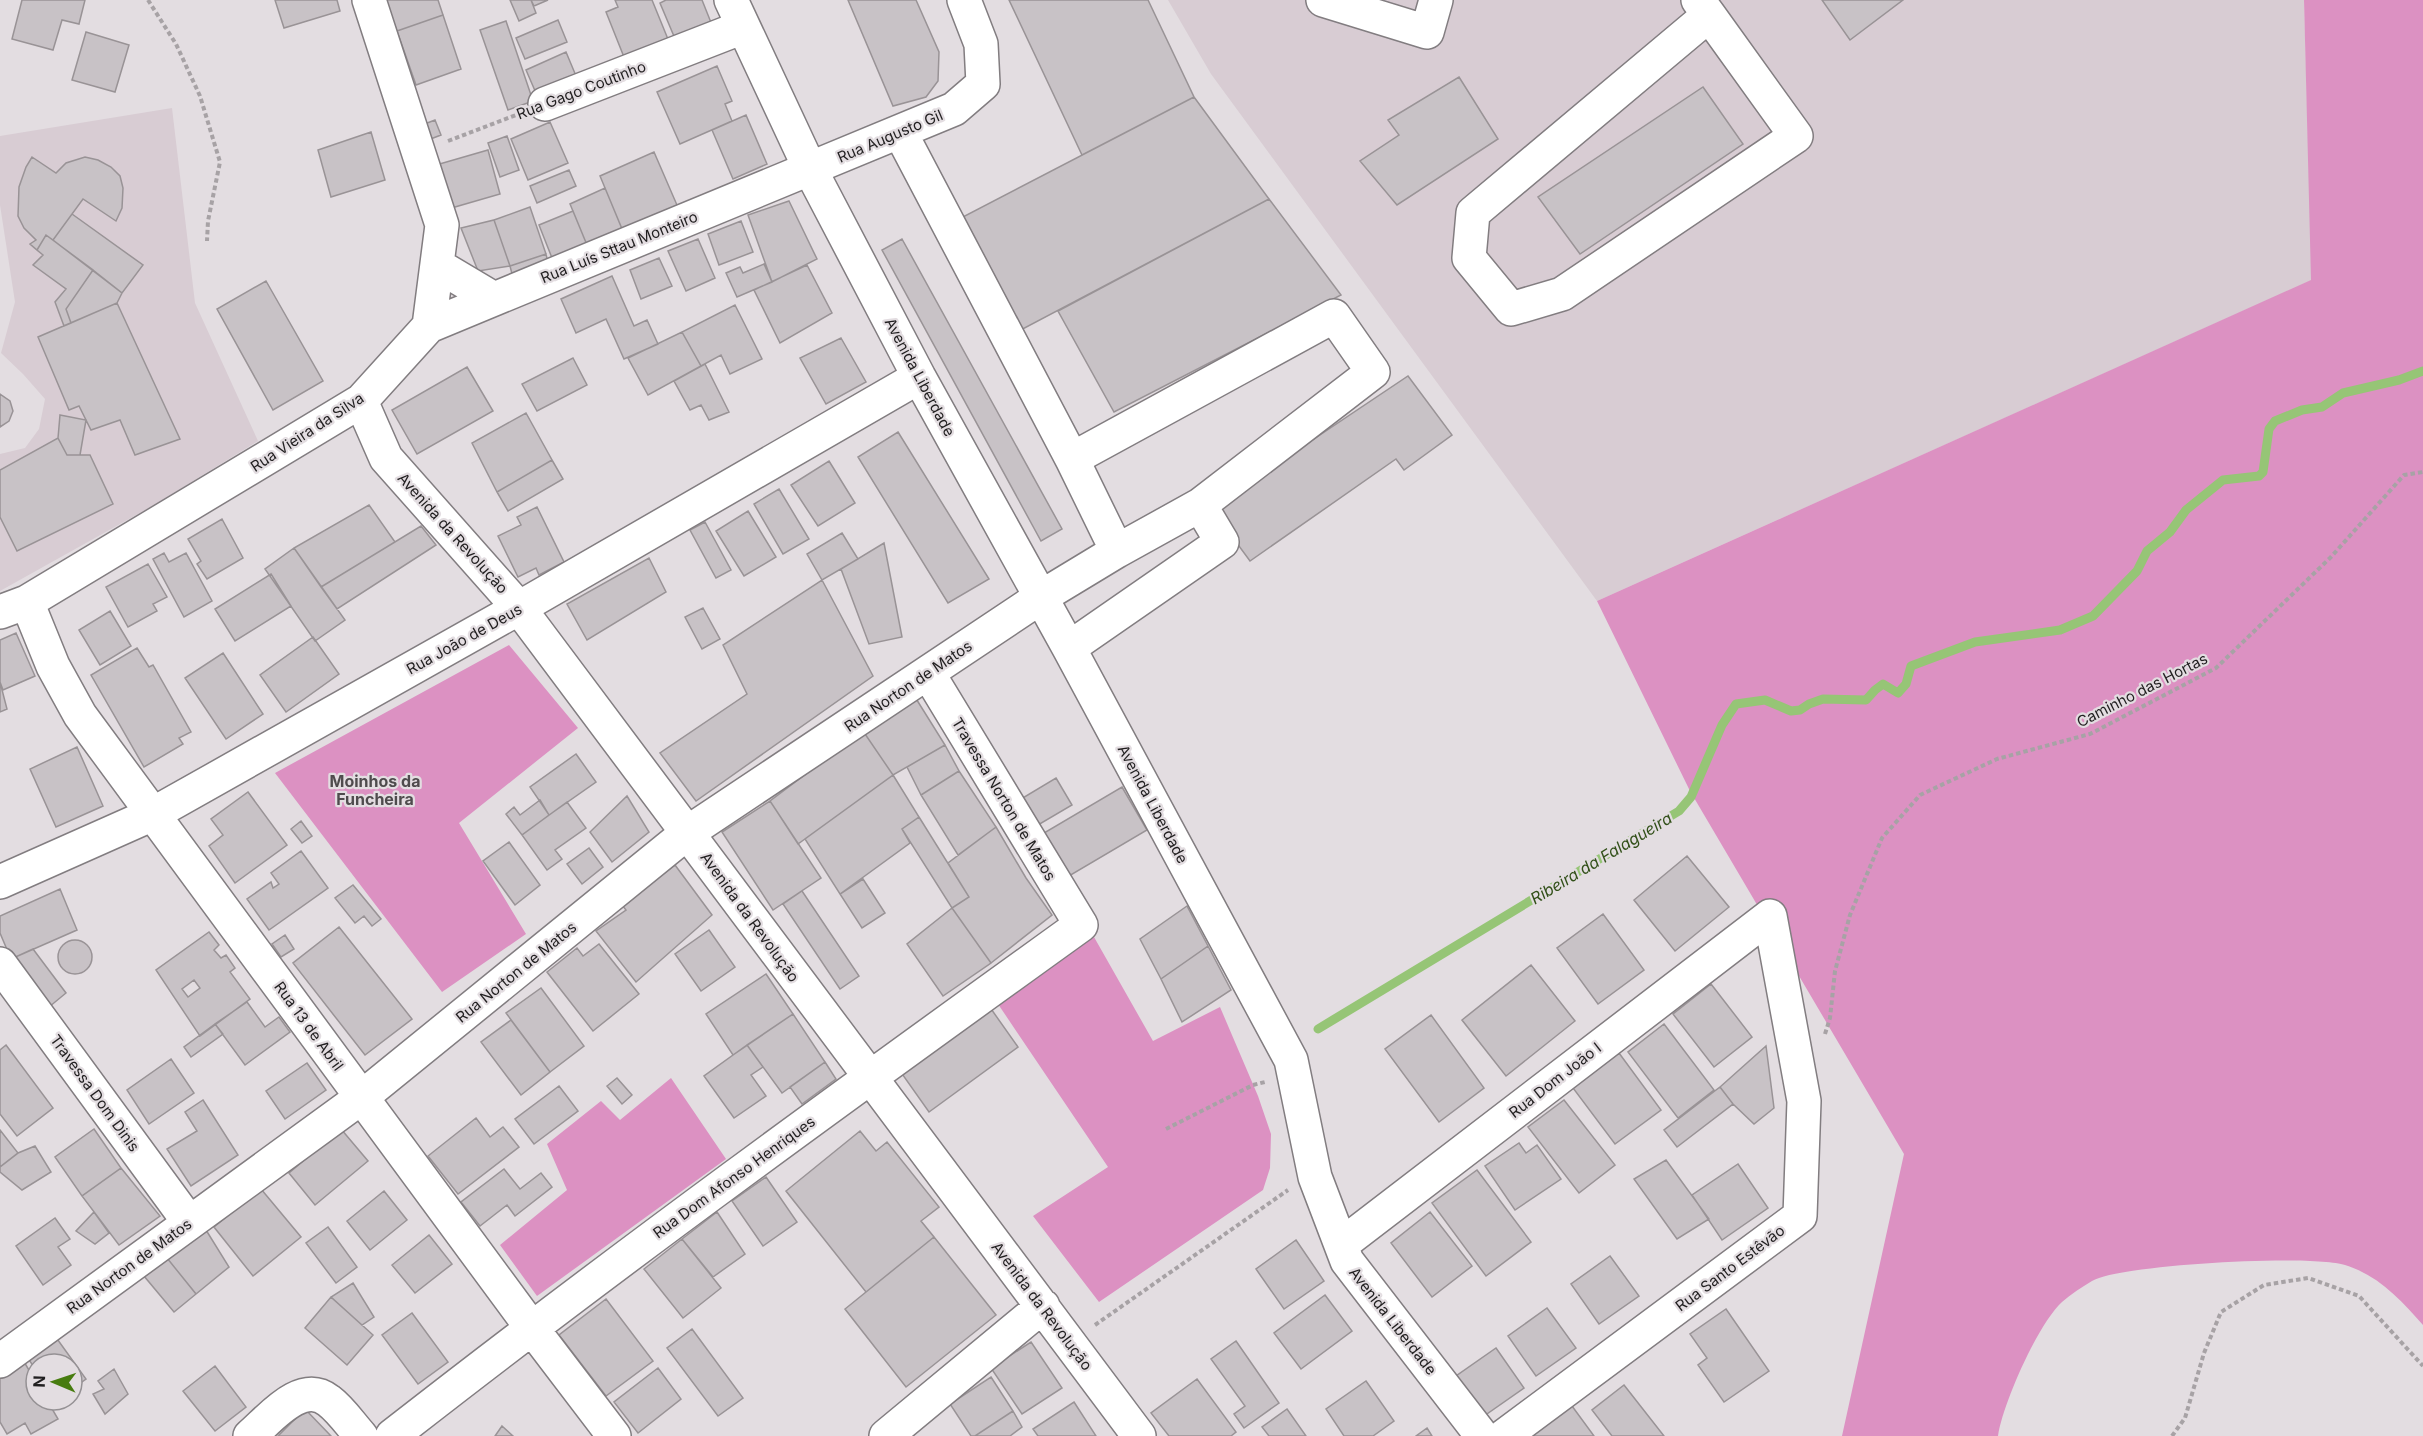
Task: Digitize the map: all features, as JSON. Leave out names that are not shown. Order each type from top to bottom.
[{"type":"street","points":[[369,0],[442,225],[429,326]]},
{"type":"street","name":"Rua Augusto Gil","points":[[810,169],[954,109],[983,84],[981,44],[964,0]]},
{"type":"street","points":[[1323,0],[1427,32],[1436,0]]},
{"type":"street","points":[[1704,7],[1796,136],[1562,294],[1511,309],[1469,258],[1473,213],[1704,7]]},
{"type":"street","name":"Rua Gago Coutinho","points":[[545,104],[737,14]]},
{"type":"street","name":"Avenida Liberdade","points":[[737,14],[810,169],[919,377],[1069,648],[1291,1060],[1315,1177],[1347,1261],[1482,1436]]},
{"type":"street","points":[[900,132],[1072,459],[1117,551]]},
{"type":"street","name":"Rua Luís Sttau Monteiro","points":[[429,326],[810,169]]},
{"type":"street","points":[[437,265],[494,299]]},
{"type":"street","name":"Rua Norton de Matos","points":[[0,1361],[362,1097],[687,833],[1041,597],[1200,505],[1372,372],[1335,316],[1072,459]]},
{"type":"street","name":"Rua Vieira da Silva","points":[[13,607],[361,400],[429,326]]},
{"type":"street","name":"Rua João de Deus","points":[[0,882],[153,814],[519,608],[919,377]]},
{"type":"street","name":"Avenida da Revolução","points":[[361,400],[386,458],[519,608],[1139,1436]]},
{"type":"street","points":[[1069,648],[1222,542],[1200,505]]},
{"type":"street","name":"Rua 13 de Abril","points":[[13,607],[53,666],[80,715],[531,1327],[614,1436]]},
{"type":"street","name":"Travessa Norton de Matos","points":[[928,673],[1081,925]]},
{"type":"street","name":"Rua Dom João I","points":[[1341,1245],[1770,916]]},
{"type":"street","name":"Rua Santo Estêvão","points":[[1504,1436],[1800,1216],[1804,1101],[1770,916]]},
{"type":"street","name":"Rua Dom Afonso Henriques","points":[[392,1436],[531,1327],[1081,925]]},
{"type":"street","name":"Travessa Dom Dinis","points":[[0,964],[189,1222]]},
{"type":"street","points":[[886,1436],[1043,1306]]},
{"type":"street","points":[[250,1436],[289,1402],[310,1393],[329,1401],[361,1436]]},
{"type":"path","points":[[148,0],[176,44],[200,96],[220,162],[208,221],[207,241]]},
{"type":"path","name":"Rua Gago Coutinho","points":[[419,152],[545,104]]},
{"type":"path","name":"Caminho das Hortas","points":[[1824,1038],[1830,1017],[1835,970],[1850,915],[1882,838],[1920,795],[1997,759],[2090,734],[2216,668],[2331,557],[2404,475],[2423,471]]},
{"type":"path","points":[[1166,1130],[1253,1085],[1294,1074]]},
{"type":"path","points":[[1070,1343],[1291,1187],[1315,1177]]},
{"type":"path","points":[[2172,1436],[2185,1418],[2204,1353],[2221,1312],[2264,1285],[2308,1278],[2359,1296],[2423,1366]]},
{"type":"shaded area","points":[[1168,0],[2304,0],[2312,280],[1597,601],[1211,74]]},
{"type":"shaded area","points":[[2304,0],[2423,0],[2423,1325],[2378,1282],[2357,1269],[2345,1265],[2296,1260],[2217,1262],[2110,1275],[2080,1288],[2062,1302],[2053,1313],[2033,1345],[2014,1385],[1998,1436],[1842,1436],[1904,1154],[1690,791],[1597,601],[2311,280]]},
{"type":"shaded area","points":[[172,108],[195,303],[258,441],[154,505],[0,591],[0,454],[25,448],[39,429],[45,399],[1,353],[15,302],[0,205],[0,136]]},
{"type":"shaded area","points":[[509,645],[578,728],[459,823],[526,934],[442,992],[275,773]]},
{"type":"shaded area","points":[[1094,937],[1153,1041],[1220,1007],[1258,1096],[1271,1134],[1270,1168],[1263,1190],[1099,1302],[1033,1216],[1108,1167],[998,1004]]},
{"type":"shaded area","points":[[671,1078],[726,1159],[537,1296],[500,1245],[567,1190],[547,1144],[601,1101],[620,1120]]},
{"type":"building","points":[[22,0],[85,0],[79,24],[62,20],[53,50],[12,39]]},
{"type":"building","points":[[275,0],[337,0],[340,11],[284,28]]},
{"type":"building","points":[[385,0],[438,0],[443,15],[397,31]]},
{"type":"building","points":[[510,0],[531,0],[536,13],[519,21]]},
{"type":"building","points":[[531,0],[548,0],[534,6]]},
{"type":"building","points":[[615,0],[652,0],[672,49],[626,62],[606,12],[618,7]]},
{"type":"building","points":[[666,0],[702,0],[712,25],[676,41],[660,3]]},
{"type":"building","points":[[848,0],[916,0],[939,52],[938,81],[926,97],[893,106]]},
{"type":"building","points":[[1009,0],[1148,0],[1194,97],[1082,155]]},
{"type":"building","points":[[1822,0],[1903,0],[1850,40]]},
{"type":"building","points":[[443,15],[461,69],[416,85],[397,31]]},
{"type":"building","points":[[558,20],[567,42],[525,59],[516,38]]},
{"type":"building","points":[[506,21],[533,101],[508,110],[480,30]]},
{"type":"building","points":[[86,32],[129,45],[115,92],[72,80]]},
{"type":"building","points":[[566,52],[579,83],[539,100],[526,70]]},
{"type":"building","points":[[717,66],[732,101],[725,104],[732,121],[680,144],[657,92]]},
{"type":"building","points":[[1459,77],[1498,139],[1397,205],[1360,161],[1399,135],[1388,120]]},
{"type":"building","points":[[1703,87],[1743,144],[1580,254],[1538,197]]},
{"type":"building","points":[[1194,97],[1269,199],[1017,332],[957,220]]},
{"type":"building","points":[[746,115],[767,164],[733,179],[712,130]]},
{"type":"building","points":[[435,120],[441,135],[428,140],[422,125]]},
{"type":"building","points":[[550,122],[568,163],[528,180],[511,139]]},
{"type":"building","points":[[371,132],[385,180],[331,197],[318,150]]},
{"type":"building","points":[[507,136],[519,170],[500,177],[488,143]]},
{"type":"building","points":[[488,150],[500,194],[448,209],[436,165]]},
{"type":"building","points":[[654,152],[680,212],[625,236],[600,176]]},
{"type":"building","points":[[32,157],[56,173],[66,163],[85,157],[98,160],[111,167],[120,176],[123,188],[122,208],[116,221],[83,199],[53,240],[46,235],[37,250],[30,244],[36,240],[24,228],[18,216],[19,187]]},
{"type":"building","points":[[569,170],[576,186],[537,203],[530,186]]},
{"type":"building","points":[[605,188],[622,229],[587,245],[570,204]]},
{"type":"building","points":[[1269,199],[1341,295],[1114,412],[1058,311]]},
{"type":"building","points":[[789,201],[817,259],[772,282],[748,215]]},
{"type":"building","points":[[530,207],[546,254],[510,266],[494,220]]},
{"type":"building","points":[[573,211],[587,245],[552,258],[539,225]]},
{"type":"building","points":[[72,214],[143,265],[122,293],[53,240]]},
{"type":"building","points":[[494,220],[510,266],[478,271],[461,228]]},
{"type":"building","points":[[741,221],[753,252],[719,265],[708,234]]},
{"type":"building","points":[[46,235],[93,270],[66,309],[71,323],[64,326],[55,302],[66,289],[33,265],[43,255],[37,250]]},
{"type":"building","points":[[698,239],[715,278],[686,291],[668,251]]},
{"type":"building","points":[[902,239],[1062,529],[1041,541],[882,250]]},
{"type":"building","points":[[546,254],[549,268],[512,274],[510,266]]},
{"type":"building","points":[[659,258],[672,286],[641,299],[630,270]]},
{"type":"building","points":[[764,264],[772,282],[737,297],[726,273],[740,267],[743,273]]},
{"type":"building","points":[[807,265],[832,313],[780,343],[754,290]]},
{"type":"building","points":[[93,270],[122,293],[117,303],[71,323],[66,309]]},
{"type":"building","points":[[612,276],[634,326],[647,320],[658,344],[624,359],[606,319],[576,333],[561,299]]},
{"type":"building","points":[[266,281],[323,381],[273,410],[217,309]]},
{"type":"building","points":[[117,303],[180,439],[135,455],[120,420],[91,430],[79,406],[69,410],[38,337]]},
{"type":"building","points":[[735,305],[762,359],[730,374],[721,355],[701,366],[682,332]]},
{"type":"building","points":[[682,332],[701,366],[648,395],[628,358]]},
{"type":"building","points":[[841,338],[866,382],[826,404],[800,358]]},
{"type":"building","points":[[573,358],[587,385],[537,411],[522,384]]},
{"type":"building","points":[[705,364],[729,412],[709,420],[701,405],[690,410],[674,381]]},
{"type":"building","points":[[467,367],[493,411],[417,454],[392,410]]},
{"type":"building","points":[[1408,376],[1452,435],[1404,470],[1396,459],[1250,561],[1211,508]]},
{"type":"building","points":[[0,394],[10,401],[13,411],[9,421],[0,427]]},
{"type":"building","points":[[526,413],[552,460],[497,492],[472,443]]},
{"type":"building","points":[[60,415],[86,420],[80,455],[67,455],[58,438]]},
{"type":"building","points":[[898,432],[989,579],[948,603],[858,457]]},
{"type":"building","points":[[58,438],[67,455],[90,455],[113,504],[17,551],[0,517],[0,470]]},
{"type":"building","points":[[552,460],[563,479],[508,511],[497,492]]},
{"type":"building","points":[[829,461],[855,503],[818,526],[791,485]]},
{"type":"building","points":[[779,489],[809,539],[783,554],[754,504]]},
{"type":"building","points":[[369,505],[395,542],[321,587],[294,548]]},
{"type":"building","points":[[537,507],[564,562],[539,575],[536,568],[518,577],[498,536],[521,525],[517,517]]},
{"type":"building","points":[[748,511],[776,557],[744,576],[716,531]]},
{"type":"building","points":[[222,519],[243,558],[207,579],[197,564],[201,561],[188,539]]},
{"type":"building","points":[[705,522],[731,570],[716,578],[690,530]]},
{"type":"building","points":[[421,526],[436,545],[337,609],[321,587]]},
{"type":"building","points":[[842,533],[858,559],[822,580],[807,554]]},
{"type":"building","points":[[884,543],[902,637],[869,644],[841,569]]},
{"type":"building","points":[[294,548],[345,620],[315,641],[265,569]]},
{"type":"building","points":[[164,553],[169,562],[186,553],[212,601],[184,617],[153,559]]},
{"type":"building","points":[[649,558],[666,592],[587,640],[567,604]]},
{"type":"building","points":[[148,564],[167,597],[153,604],[157,611],[128,627],[106,587]]},
{"type":"building","points":[[271,574],[291,606],[235,641],[215,609]]},
{"type":"building","points":[[822,580],[873,676],[696,801],[660,753],[747,694],[723,645]]},
{"type":"building","points":[[703,608],[720,639],[702,649],[685,617]]},
{"type":"building","points":[[110,611],[131,646],[100,665],[79,630]]},
{"type":"building","points":[[16,633],[35,676],[3,690],[0,682],[0,640]]},
{"type":"building","points":[[313,637],[339,674],[286,712],[260,675]]},
{"type":"building","points":[[137,648],[149,667],[153,665],[191,732],[179,738],[183,744],[144,767],[91,675]]},
{"type":"building","points":[[223,653],[263,714],[226,739],[185,678]]},
{"type":"building","points":[[0,682],[7,709],[0,712]]},
{"type":"building","points":[[915,697],[945,745],[893,775],[863,731]]},
{"type":"building","points":[[863,731],[893,775],[798,844],[770,801]]},
{"type":"building","points":[[945,745],[959,771],[921,795],[907,767]]},
{"type":"building","points":[[77,747],[103,806],[56,827],[30,769]]},
{"type":"building","points":[[576,754],[596,782],[549,815],[530,787]]},
{"type":"building","points":[[959,771],[996,827],[958,855],[921,795]]},
{"type":"building","points":[[893,775],[919,817],[902,829],[910,843],[840,894],[805,839]]},
{"type":"building","points":[[1056,778],[1072,805],[1038,825],[1021,799]]},
{"type":"building","points":[[1122,787],[1147,830],[1069,876],[1044,833]]},
{"type":"building","points":[[248,792],[287,845],[235,883],[209,846],[223,835],[211,819]]},
{"type":"building","points":[[627,796],[649,832],[612,862],[590,832]]},
{"type":"building","points":[[540,800],[549,815],[522,835],[506,814],[514,807],[520,815]]},
{"type":"building","points":[[770,801],[821,878],[773,910],[722,832]]},
{"type":"building","points":[[567,802],[586,828],[555,850],[562,859],[547,870],[522,835]]},
{"type":"building","points":[[919,817],[969,897],[952,908],[902,829]]},
{"type":"building","points":[[301,821],[312,836],[302,843],[291,829]]},
{"type":"building","points":[[996,827],[1026,878],[1052,915],[991,963],[952,908],[969,897],[948,863]]},
{"type":"building","points":[[509,842],[540,885],[515,905],[483,861]]},
{"type":"building","points":[[589,848],[603,867],[582,884],[567,864]]},
{"type":"building","points":[[301,851],[328,888],[269,930],[247,899],[271,882],[273,888],[279,884],[271,873]]},
{"type":"building","points":[[1687,856],[1729,907],[1675,951],[1634,900]]},
{"type":"building","points":[[675,865],[712,915],[636,982],[596,931],[626,910],[622,905]]},
{"type":"building","points":[[863,879],[885,913],[862,928],[840,894]]},
{"type":"building","points":[[353,885],[381,919],[372,926],[364,916],[355,923],[335,898]]},
{"type":"building","points":[[60,889],[77,930],[11,959],[0,933],[0,916]]},
{"type":"building","points":[[802,891],[859,976],[840,989],[783,904]]},
{"type":"building","points":[[1187,906],[1208,946],[1161,979],[1140,939]]},
{"type":"building","points":[[952,908],[991,963],[943,996],[907,944]]},
{"type":"building","points":[[1603,914],[1644,970],[1598,1004],[1557,948]]},
{"type":"building","points":[[339,927],[412,1019],[365,1055],[293,963]]},
{"type":"building","points":[[709,930],[735,967],[701,991],[675,954]]},
{"type":"building","points":[[209,932],[219,945],[214,950],[221,958],[226,955],[235,968],[230,972],[250,999],[200,1036],[156,970]],"holes":[[[194,980],[200,988],[188,997],[182,989]]]},
{"type":"building","points":[[285,935],[294,949],[281,957],[272,944]]},
{"type":"building","points":[[75,940],[87,945],[92,957],[87,969],[75,974],[63,969],[58,957],[63,945]]},
{"type":"building","points":[[599,944],[639,994],[593,1031],[547,972],[577,948],[583,956]]},
{"type":"building","points":[[1208,946],[1231,990],[1182,1022],[1161,979]]},
{"type":"building","points":[[33,949],[66,993],[49,1007],[11,959]]},
{"type":"building","points":[[1531,965],[1575,1021],[1506,1076],[1462,1020]]},
{"type":"building","points":[[766,974],[793,1014],[733,1055],[706,1014]]},
{"type":"building","points":[[1711,984],[1752,1037],[1714,1067],[1673,1014]]},
{"type":"building","points":[[541,988],[584,1046],[550,1072],[506,1013]]},
{"type":"building","points":[[247,1002],[265,1027],[279,1017],[290,1032],[245,1065],[215,1024]]},
{"type":"building","points":[[989,1006],[1018,1047],[929,1112],[900,1071]]},
{"type":"building","points":[[793,1014],[825,1062],[782,1093],[747,1045]]},
{"type":"building","points":[[1431,1015],[1484,1088],[1439,1122],[1385,1049]]},
{"type":"building","points":[[511,1020],[550,1072],[521,1095],[481,1042]]},
{"type":"building","points":[[215,1024],[223,1034],[191,1057],[184,1047]]},
{"type":"building","points":[[1664,1024],[1714,1090],[1678,1118],[1628,1052]]},
{"type":"building","points":[[6,1045],[53,1108],[17,1136],[0,1114],[0,1050]]},
{"type":"building","points":[[747,1045],[763,1067],[751,1075],[766,1096],[734,1118],[704,1076]]},
{"type":"building","points":[[1766,1046],[1774,1108],[1754,1124],[1733,1104],[1720,1087]]},
{"type":"building","points":[[1619,1053],[1661,1110],[1615,1144],[1573,1088]]},
{"type":"building","points":[[171,1059],[194,1093],[149,1124],[127,1090]]},
{"type":"building","points":[[825,1062],[836,1079],[802,1104],[790,1087]]},
{"type":"building","points":[[307,1063],[326,1090],[285,1119],[266,1091]]},
{"type":"building","points":[[617,1078],[632,1095],[622,1104],[607,1086]]},
{"type":"building","points":[[559,1086],[578,1111],[534,1144],[515,1119]]},
{"type":"building","points":[[1720,1087],[1733,1104],[1677,1147],[1664,1130]]},
{"type":"building","points":[[203,1100],[238,1155],[191,1186],[167,1149],[197,1131],[185,1112]]},
{"type":"building","points":[[1564,1100],[1615,1165],[1579,1193],[1528,1127]]},
{"type":"building","points":[[476,1118],[490,1137],[503,1127],[519,1147],[458,1194],[428,1156]]},
{"type":"building","points":[[94,1129],[121,1168],[82,1196],[55,1157]]},
{"type":"building","points":[[341,1129],[368,1161],[315,1205],[289,1173]]},
{"type":"building","points":[[0,1130],[18,1153],[0,1167]]},
{"type":"building","points":[[860,1131],[876,1151],[887,1142],[939,1207],[921,1221],[934,1237],[866,1292],[786,1191]]},
{"type":"building","points":[[1519,1143],[1526,1153],[1537,1145],[1561,1179],[1515,1210],[1485,1166]]},
{"type":"building","points":[[35,1146],[51,1172],[22,1190],[0,1172],[0,1167],[18,1153]]},
{"type":"building","points":[[1666,1160],[1709,1219],[1677,1239],[1634,1179]]},
{"type":"building","points":[[1738,1164],[1768,1208],[1722,1240],[1692,1195]]},
{"type":"building","points":[[121,1168],[160,1216],[119,1245],[82,1196]]},
{"type":"building","points":[[504,1169],[520,1189],[541,1173],[552,1187],[515,1216],[507,1205],[480,1226],[461,1202]]},
{"type":"building","points":[[1477,1170],[1531,1242],[1486,1276],[1432,1203]]},
{"type":"building","points":[[766,1177],[797,1222],[763,1246],[732,1201]]},
{"type":"building","points":[[261,1189],[301,1237],[253,1276],[214,1227]]},
{"type":"building","points":[[384,1191],[407,1220],[370,1250],[347,1221]]},
{"type":"building","points":[[94,1212],[109,1233],[95,1244],[76,1231]]},
{"type":"building","points":[[717,1212],[745,1254],[713,1277],[682,1239]]},
{"type":"building","points":[[1430,1212],[1472,1266],[1432,1297],[1391,1243]]},
{"type":"building","points":[[55,1218],[70,1239],[58,1247],[71,1265],[43,1285],[16,1246]]},
{"type":"building","points":[[328,1227],[357,1267],[336,1283],[306,1243]]},
{"type":"building","points":[[206,1230],[229,1267],[196,1294],[167,1258]]},
{"type":"building","points":[[429,1235],[452,1264],[415,1293],[392,1265]]},
{"type":"building","points":[[934,1237],[996,1315],[906,1387],[845,1309]]},
{"type":"building","points":[[682,1239],[721,1288],[683,1318],[644,1269]]},
{"type":"building","points":[[1296,1240],[1324,1281],[1284,1309],[1256,1269]]},
{"type":"building","points":[[1610,1256],[1639,1296],[1599,1324],[1571,1284]]},
{"type":"building","points":[[167,1258],[196,1294],[174,1312],[144,1276]]},
{"type":"building","points":[[353,1283],[374,1317],[362,1325],[331,1297]]},
{"type":"building","points":[[1325,1295],[1352,1331],[1301,1369],[1274,1333]]},
{"type":"building","points":[[331,1297],[373,1335],[347,1365],[305,1328]]},
{"type":"building","points":[[606,1299],[653,1361],[606,1396],[559,1335]]},
{"type":"building","points":[[1547,1308],[1576,1348],[1536,1376],[1508,1336]]},
{"type":"building","points":[[1726,1309],[1769,1371],[1724,1402],[1698,1365],[1707,1358],[1690,1334]]},
{"type":"building","points":[[412,1313],[448,1362],[418,1384],[382,1335]]},
{"type":"building","points":[[692,1329],[743,1398],[718,1416],[667,1348]]},
{"type":"building","points":[[55,1336],[67,1352],[34,1352]]},
{"type":"building","points":[[1236,1341],[1279,1403],[1244,1428],[1234,1414],[1245,1406],[1211,1359]]},
{"type":"building","points":[[1031,1342],[1062,1388],[1022,1414],[991,1368]]},
{"type":"building","points":[[1496,1348],[1524,1388],[1484,1416],[1456,1376]]},
{"type":"building","points":[[23,1360],[24,1412],[54,1412],[58,1419],[31,1434],[25,1423],[7,1434],[0,1422],[0,1374]]},
{"type":"building","points":[[215,1366],[246,1407],[215,1431],[183,1391]]},
{"type":"building","points":[[658,1368],[681,1399],[638,1433],[614,1402]]},
{"type":"building","points":[[114,1369],[128,1394],[105,1414],[93,1394],[104,1389],[98,1381]]},
{"type":"building","points":[[991,1377],[1013,1411],[975,1436],[971,1436],[950,1404]]},
{"type":"building","points":[[1197,1379],[1236,1432],[1231,1436],[1169,1436],[1151,1413]]},
{"type":"building","points":[[1366,1381],[1394,1421],[1373,1436],[1344,1436],[1326,1409]]},
{"type":"building","points":[[1624,1385],[1664,1436],[1612,1436],[1592,1410]]},
{"type":"building","points":[[1074,1402],[1096,1436],[1038,1436],[1033,1429]]},
{"type":"building","points":[[1572,1406],[1594,1436],[1529,1436]]},
{"type":"building","points":[[305,1409],[331,1436],[278,1436]]},
{"type":"building","points":[[1287,1409],[1306,1436],[1269,1436],[1262,1427]]},
{"type":"building","points":[[1013,1411],[1022,1427],[1010,1436],[975,1436]]},
{"type":"building","points":[[502,1426],[513,1436],[495,1436]]},
{"type":"building","points":[[1427,1428],[1432,1436],[1416,1436]]},
{"type":"waterway","name":"Ribeira da Falagueira","points":[[1318,1029],[1679,811],[1691,797],[1722,725],[1736,704],[1765,700],[1791,711],[1800,710],[1823,699],[1866,700],[1883,684],[1898,693],[1906,684],[1911,666],[1975,642],[2060,630],[2093,616],[2137,571],[2147,551],[2170,532],[2186,510],[2223,480],[2259,476],[2263,472],[2269,429],[2275,421],[2302,410],[2322,407],[2343,393],[2399,380],[2423,371]]},
{"type":"district","name":"Moinhos da Funcheira","points":[[375,790]]}]
